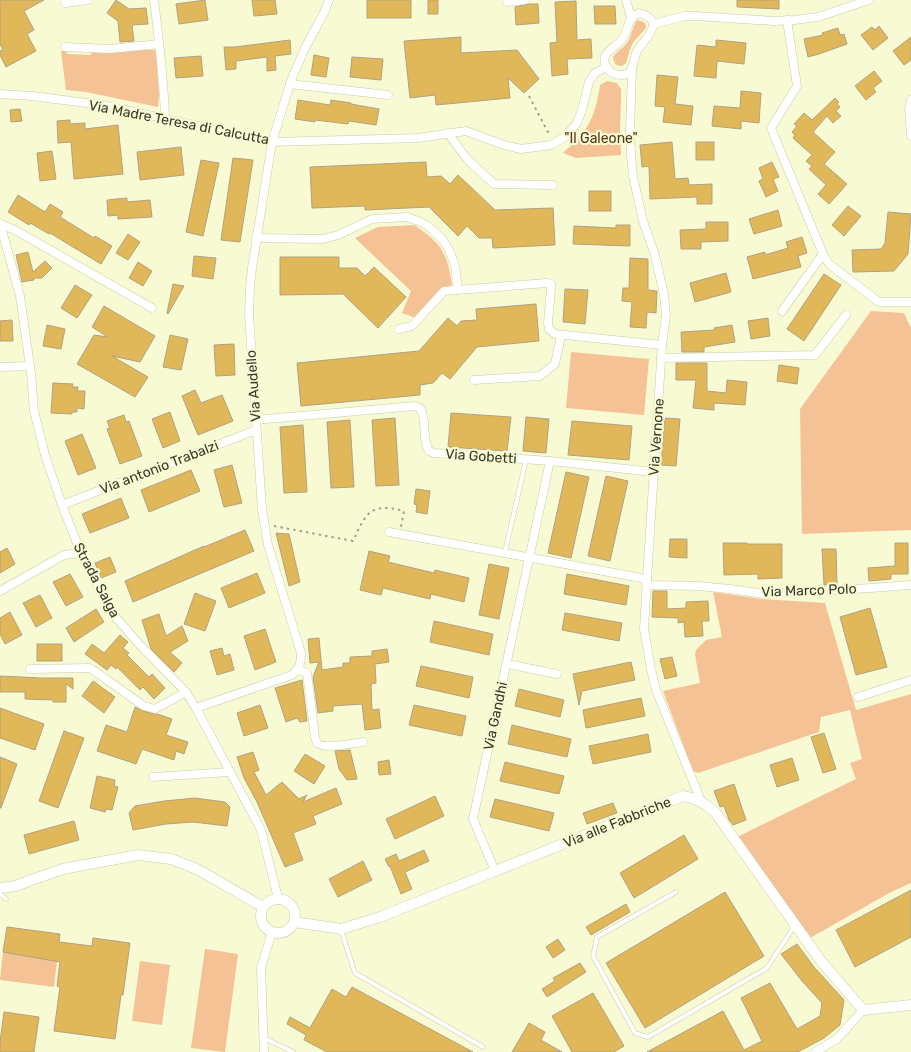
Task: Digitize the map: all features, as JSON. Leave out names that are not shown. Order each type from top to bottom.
[{"type":"street","points":[[65,4],[88,0]]},
{"type":"street","points":[[154,0],[165,119]]},
{"type":"street","name":"Via Audello","points":[[298,669],[301,653],[268,546],[264,524],[248,315],[256,238],[272,142],[290,84],[305,48],[329,0]]},
{"type":"street","points":[[507,2],[525,0]]},
{"type":"street","points":[[626,0],[631,18]]},
{"type":"street","points":[[653,24],[684,16],[787,20],[818,18],[870,0]]},
{"type":"street","points":[[643,14],[653,24],[653,29],[637,52],[629,73],[620,75],[606,67],[606,54],[623,40],[631,18],[643,14]]},
{"type":"street","points":[[787,20],[797,86],[771,128],[823,254],[829,264],[879,302],[911,302]]},
{"type":"street","points":[[65,46],[110,49],[159,44]]},
{"type":"street","points":[[554,144],[566,136],[577,123],[589,82],[595,73],[606,67]]},
{"type":"street","name":"Via Vernone","points":[[632,68],[630,132],[633,176],[643,221],[655,255],[664,295],[666,315],[662,345],[644,629],[656,690],[701,801]]},
{"type":"street","points":[[290,84],[388,96]]},
{"type":"street","name":"Via Madre Teresa di Calcutta","points":[[0,94],[32,96],[102,106],[272,142],[418,138],[466,131],[504,145],[522,149],[554,144]]},
{"type":"street","points":[[911,100],[909,109],[911,136]]},
{"type":"street","points":[[448,133],[467,159],[494,184],[553,185]]},
{"type":"street","points":[[256,238],[323,239],[338,235],[372,219],[407,217],[428,226],[449,250],[455,265],[458,290]]},
{"type":"street","points":[[0,224],[15,230],[152,308]]},
{"type":"street","name":"Strada Salga","points":[[0,224],[20,296],[34,411],[38,429],[62,505],[81,553],[112,613],[138,643],[186,692],[196,708],[261,830],[278,898]]},
{"type":"street","points":[[782,311],[823,254]]},
{"type":"street","points":[[399,329],[412,326],[444,291],[547,283],[551,284],[548,322],[549,329],[554,334],[662,345]]},
{"type":"street","points":[[662,358],[815,355],[846,315]]},
{"type":"street","points":[[474,380],[540,376],[555,364],[561,336]]},
{"type":"street","points":[[0,367],[30,366]]},
{"type":"street","name":"Via Gobetti","points":[[255,420],[415,406],[420,408],[423,413],[426,446],[429,451],[434,453],[550,461],[654,472]]},
{"type":"street","name":"Via antonio Trabalzi","points":[[62,505],[256,430]]},
{"type":"street","name":"Via Gandhi","points":[[495,871],[473,819],[550,461]]},
{"type":"street","points":[[389,532],[505,553],[646,582]]},
{"type":"street","points":[[0,591],[64,555],[81,553]]},
{"type":"street","name":"Via Marco Polo","points":[[646,582],[765,594],[911,585]]},
{"type":"street","points":[[507,664],[557,674]]},
{"type":"street","points":[[30,669],[90,668],[144,706],[155,709],[186,692]]},
{"type":"street","points":[[196,708],[292,675],[298,669],[308,673],[317,743],[320,746],[327,746],[363,742]]},
{"type":"street","points":[[858,696],[911,680]]},
{"type":"street","points":[[153,777],[230,772]]},
{"type":"street","name":"Via alle Fabbriche","points":[[294,922],[341,929],[380,917],[677,798],[683,796],[692,797],[701,801]]},
{"type":"street","points":[[701,801],[715,812],[821,961],[863,1010]]},
{"type":"street","points":[[0,888],[16,886],[63,869],[138,855],[171,859],[197,869],[263,907]]},
{"type":"street","points":[[278,898],[287,901],[294,908],[295,916],[294,922],[282,933],[272,932],[265,928],[261,916],[263,907],[269,901],[278,898]]},
{"type":"street","points":[[264,1052],[261,968],[272,932]]},
{"type":"street","points":[[815,1052],[837,1039],[863,1010],[911,1005]]},
{"type":"lane","points":[[505,553],[526,460]]},
{"type":"lane","points":[[676,892],[597,937],[593,956],[635,1033],[648,1037],[767,968],[795,926]]},
{"type":"lane","points":[[0,894],[6,899],[0,900]]},
{"type":"lane","points":[[341,929],[355,972],[483,1047]]},
{"type":"lane","points":[[264,1038],[293,1052]]},
{"type":"path","points":[[529,96],[554,144]]},
{"type":"path","points":[[264,524],[353,541],[366,516],[376,509],[389,507],[404,511],[400,534]]},
{"type":"green space","points":[[637,20],[645,23],[646,27],[633,43],[626,63],[622,66],[616,65],[613,57],[627,43]]},
{"type":"green space","points":[[155,50],[156,53],[158,107],[86,92],[66,90],[61,51],[66,51],[67,54],[91,55],[92,51]]},
{"type":"green space","name":"\"Il Galeone\"","points":[[607,81],[617,83],[621,89],[621,155],[576,158],[563,153],[585,130],[596,106],[600,85]]},
{"type":"green space","points":[[414,225],[431,238],[442,250],[448,264],[452,285],[444,288],[416,318],[402,313],[411,291],[355,238],[378,227]]},
{"type":"green space","points":[[871,311],[904,313],[911,328],[911,530],[802,534],[800,409]]},
{"type":"green space","points":[[571,352],[649,359],[644,415],[566,408]]},
{"type":"green space","points":[[713,592],[761,599],[825,603],[856,710],[911,694],[911,883],[891,892],[810,938],[737,837],[856,779],[850,763],[862,759],[850,710],[821,717],[819,732],[698,773],[693,771],[663,691],[700,683],[695,655],[696,650],[706,640],[722,637]]},
{"type":"green space","points":[[205,949],[238,954],[225,1052],[191,1048]]},
{"type":"green space","points":[[3,952],[57,961],[54,987],[0,980]]},
{"type":"green space","points":[[140,961],[170,965],[162,1025],[132,1021]]},
{"type":"building","points":[[0,0],[44,0],[24,11],[34,30],[27,34],[36,51],[6,67],[0,55],[0,51],[3,50],[0,44]]},
{"type":"building","points":[[116,0],[129,9],[146,8],[148,24],[132,25],[134,41],[120,42],[118,21],[107,13]]},
{"type":"building","points":[[205,0],[208,20],[179,24],[176,4]]},
{"type":"building","points":[[252,0],[275,0],[277,14],[254,16]]},
{"type":"building","points":[[367,0],[411,0],[411,18],[367,18]]},
{"type":"building","points":[[428,0],[438,0],[438,14],[428,14]]},
{"type":"building","points":[[737,0],[779,0],[779,9],[737,7]]},
{"type":"building","points":[[576,1],[577,40],[591,39],[592,58],[567,59],[568,74],[552,76],[550,43],[557,42],[555,2]]},
{"type":"building","points":[[538,4],[539,23],[516,25],[515,7]]},
{"type":"building","points":[[594,6],[615,6],[616,24],[595,24]]},
{"type":"building","points":[[879,26],[888,38],[873,50],[861,35],[872,27],[875,30]]},
{"type":"building","points":[[838,28],[840,35],[844,34],[847,44],[808,57],[804,39],[823,35],[822,33]]},
{"type":"building","points":[[461,37],[461,53],[517,50],[539,79],[524,93],[508,78],[510,98],[436,105],[435,95],[410,98],[404,41]]},
{"type":"building","points":[[911,37],[911,60],[904,65],[893,51]]},
{"type":"building","points":[[290,40],[291,54],[275,56],[276,70],[267,71],[267,57],[236,61],[236,69],[226,70],[224,47]]},
{"type":"building","points":[[716,40],[746,43],[744,64],[717,61],[716,78],[694,76],[697,45],[716,47]]},
{"type":"building","points":[[314,55],[329,58],[326,77],[311,75]]},
{"type":"building","points":[[201,56],[203,76],[176,78],[174,58]]},
{"type":"building","points":[[352,57],[383,59],[381,80],[350,77]]},
{"type":"building","points":[[874,71],[882,81],[873,88],[876,92],[866,100],[855,86]]},
{"type":"building","points":[[657,75],[678,77],[675,104],[693,106],[691,125],[663,122],[665,107],[655,106]]},
{"type":"building","points":[[741,91],[761,93],[759,123],[741,121],[741,129],[712,126],[714,106],[740,108]]},
{"type":"building","points":[[835,98],[839,102],[837,104],[840,107],[836,111],[841,116],[833,123],[827,116],[813,132],[835,152],[824,164],[847,184],[829,204],[818,194],[826,185],[809,169],[812,166],[806,161],[812,155],[793,138],[795,135],[792,132],[797,126],[794,124],[804,113],[812,120]]},
{"type":"building","points":[[298,100],[330,105],[331,100],[379,109],[376,125],[349,121],[348,124],[295,119]]},
{"type":"building","points":[[20,109],[22,121],[11,122],[10,110]]},
{"type":"building","points":[[70,120],[70,124],[85,123],[85,129],[118,125],[123,174],[74,179],[71,142],[58,143],[57,121]]},
{"type":"building","points":[[672,142],[675,179],[688,178],[689,185],[712,184],[712,204],[697,204],[697,197],[650,199],[649,166],[642,167],[640,145]]},
{"type":"building","points":[[696,142],[714,142],[714,160],[696,160]]},
{"type":"building","points":[[181,147],[184,175],[140,180],[137,152]]},
{"type":"building","points":[[52,151],[56,179],[40,181],[37,153]]},
{"type":"building","points":[[233,158],[253,160],[240,242],[221,240]]},
{"type":"building","points":[[201,160],[219,163],[203,236],[186,232]]},
{"type":"building","points":[[426,162],[427,177],[441,176],[450,184],[458,175],[495,210],[553,208],[555,245],[493,248],[492,238],[479,238],[467,226],[458,236],[429,207],[365,210],[365,206],[312,208],[310,167]]},
{"type":"building","points":[[772,162],[779,177],[773,179],[778,191],[766,197],[759,181],[763,179],[759,168]]},
{"type":"building","points":[[589,191],[611,191],[611,211],[589,211]]},
{"type":"building","points":[[18,195],[45,212],[50,204],[63,212],[60,217],[94,238],[95,236],[112,246],[101,264],[50,233],[30,223],[29,225],[8,212]]},
{"type":"building","points":[[127,198],[127,202],[150,200],[152,217],[118,219],[118,215],[108,216],[107,200]]},
{"type":"building","points":[[848,206],[861,216],[844,236],[832,225]]},
{"type":"building","points":[[778,210],[782,226],[754,234],[749,219]]},
{"type":"building","points":[[888,212],[911,214],[908,254],[894,271],[853,272],[852,250],[881,249],[885,243]]},
{"type":"building","points":[[706,222],[728,222],[728,241],[701,242],[701,249],[681,249],[680,230],[706,229]]},
{"type":"building","points":[[616,225],[630,225],[630,246],[573,244],[574,226],[616,228]]},
{"type":"building","points":[[128,234],[140,242],[128,260],[116,253]]},
{"type":"building","points":[[802,237],[807,253],[798,256],[801,267],[753,279],[747,257],[765,252],[765,255],[788,248],[786,242]]},
{"type":"building","points":[[28,252],[33,272],[45,261],[52,268],[42,278],[34,278],[34,280],[22,282],[16,255]]},
{"type":"building","points":[[194,256],[216,258],[213,279],[192,276]]},
{"type":"building","points":[[280,257],[339,257],[339,268],[357,268],[365,276],[374,267],[406,297],[378,328],[343,294],[280,295]]},
{"type":"building","points":[[630,258],[648,259],[648,290],[657,291],[656,313],[647,312],[646,328],[630,327],[632,302],[622,301],[623,288],[629,288]]},
{"type":"building","points":[[138,262],[152,271],[143,286],[129,278]]},
{"type":"building","points":[[726,273],[731,292],[695,302],[690,283]]},
{"type":"building","points":[[824,274],[841,285],[804,341],[787,329]]},
{"type":"building","points":[[173,284],[184,286],[168,314],[167,313]]},
{"type":"building","points":[[75,285],[92,295],[77,318],[61,308]]},
{"type":"building","points":[[565,289],[588,290],[585,324],[563,322]]},
{"type":"building","points":[[536,304],[539,341],[477,347],[450,379],[442,373],[433,383],[420,385],[420,395],[301,406],[297,363],[419,351],[448,318],[457,326],[461,321],[477,320],[476,309]]},
{"type":"building","points":[[104,306],[155,336],[140,362],[112,356],[148,377],[135,397],[77,364],[94,335],[108,337],[92,327]]},
{"type":"building","points":[[768,318],[770,336],[751,339],[748,321]]},
{"type":"building","points":[[12,320],[13,341],[0,341],[0,321]]},
{"type":"building","points":[[47,325],[65,329],[61,349],[43,346]]},
{"type":"building","points":[[732,325],[735,342],[704,347],[704,352],[682,352],[681,332],[715,330],[714,328]]},
{"type":"building","points":[[170,335],[188,339],[181,370],[163,367]]},
{"type":"building","points":[[234,344],[235,375],[216,376],[214,345]]},
{"type":"building","points":[[676,363],[707,363],[707,391],[726,393],[727,380],[747,382],[745,405],[714,403],[714,410],[693,408],[696,380],[676,380]]},
{"type":"building","points":[[779,365],[799,368],[797,384],[777,381]]},
{"type":"building","points":[[53,383],[73,384],[72,387],[78,387],[77,391],[85,391],[84,409],[77,408],[77,412],[72,412],[72,414],[51,413]]},
{"type":"building","points":[[195,390],[201,403],[222,395],[233,421],[198,435],[182,396]]},
{"type":"building","points":[[170,412],[180,441],[163,448],[152,419]]},
{"type":"building","points":[[451,413],[511,417],[507,451],[448,447]]},
{"type":"building","points":[[124,415],[126,422],[129,421],[142,456],[120,464],[107,429],[110,428],[107,421]]},
{"type":"building","points":[[526,417],[549,419],[546,453],[523,451]]},
{"type":"building","points":[[395,418],[399,485],[376,486],[372,420]]},
{"type":"building","points":[[665,418],[680,419],[676,466],[661,465]]},
{"type":"building","points":[[350,420],[354,487],[331,488],[327,422]]},
{"type":"building","points":[[572,421],[632,426],[629,460],[568,455]]},
{"type":"building","points":[[303,425],[307,492],[284,493],[280,427]]},
{"type":"building","points":[[82,434],[96,468],[78,475],[65,441]]},
{"type":"building","points":[[232,465],[242,503],[224,507],[214,470]]},
{"type":"building","points":[[191,470],[200,491],[149,512],[141,490]]},
{"type":"building","points":[[566,472],[589,477],[571,558],[548,553]]},
{"type":"building","points":[[606,476],[628,481],[610,561],[588,556]]},
{"type":"building","points":[[416,489],[430,491],[427,514],[416,512],[417,505],[414,504]]},
{"type":"building","points":[[121,498],[129,518],[90,533],[82,514]]},
{"type":"building","points":[[245,530],[254,551],[133,602],[125,581]]},
{"type":"building","points":[[276,533],[289,534],[300,582],[289,586]]},
{"type":"building","points":[[670,539],[687,539],[687,558],[669,557]]},
{"type":"building","points":[[723,543],[782,544],[782,578],[758,579],[758,574],[724,575]]},
{"type":"building","points":[[895,543],[908,543],[908,574],[891,574],[891,579],[869,581],[868,568],[895,566]]},
{"type":"building","points":[[7,548],[15,564],[0,573],[0,552]]},
{"type":"building","points":[[822,549],[836,549],[837,584],[824,585]]},
{"type":"building","points":[[369,551],[390,556],[388,562],[434,573],[435,570],[469,578],[464,602],[431,594],[430,599],[383,588],[381,595],[360,590]]},
{"type":"building","points":[[110,557],[116,572],[101,578],[95,563]]},
{"type":"building","points":[[489,564],[509,568],[499,619],[479,615]]},
{"type":"building","points":[[257,573],[265,593],[229,608],[221,588]]},
{"type":"building","points":[[70,574],[83,597],[66,606],[53,582]]},
{"type":"building","points":[[567,574],[629,586],[626,605],[564,594]]},
{"type":"building","points":[[653,591],[667,591],[667,609],[686,608],[686,602],[708,601],[709,621],[702,621],[703,636],[685,637],[684,622],[678,623],[678,618],[652,617]]},
{"type":"building","points":[[195,593],[216,601],[205,631],[184,624]]},
{"type":"building","points":[[40,595],[52,618],[36,627],[23,603]]},
{"type":"building","points":[[870,608],[887,667],[856,675],[840,617]]},
{"type":"building","points":[[96,609],[104,622],[74,642],[66,628]]},
{"type":"building","points":[[10,612],[22,635],[5,644],[0,634],[0,618]]},
{"type":"building","points":[[565,613],[622,623],[619,641],[562,630]]},
{"type":"building","points":[[159,614],[166,636],[182,626],[188,641],[170,652],[182,663],[174,672],[151,649],[142,620]]},
{"type":"building","points":[[434,621],[493,634],[489,655],[430,642]]},
{"type":"building","points":[[265,629],[276,662],[255,670],[244,636]]},
{"type":"building","points":[[120,635],[128,642],[123,648],[129,653],[127,655],[149,677],[152,674],[165,688],[154,699],[143,687],[140,690],[117,667],[116,669],[111,665],[107,670],[85,654],[92,644],[104,653]]},
{"type":"building","points":[[319,638],[322,670],[343,667],[343,663],[350,663],[350,657],[372,656],[372,651],[387,649],[389,662],[375,664],[376,683],[371,684],[372,710],[379,709],[381,728],[365,730],[362,704],[333,706],[333,711],[318,713],[313,677],[319,662],[310,663],[308,639]]},
{"type":"building","points":[[37,644],[62,644],[62,661],[37,661]]},
{"type":"building","points":[[222,648],[224,656],[230,654],[234,670],[217,675],[210,651]]},
{"type":"building","points":[[672,657],[677,676],[665,679],[660,659]]},
{"type":"building","points":[[631,662],[635,680],[582,691],[579,705],[573,674]]},
{"type":"building","points":[[421,666],[473,677],[469,698],[416,686]]},
{"type":"building","points":[[0,676],[73,678],[73,689],[66,684],[66,702],[25,699],[25,692],[0,692]]},
{"type":"building","points":[[302,680],[307,721],[300,722],[297,718],[286,722],[275,688]]},
{"type":"building","points":[[93,681],[115,697],[104,713],[82,696]]},
{"type":"building","points":[[519,689],[564,700],[560,717],[515,706]]},
{"type":"building","points":[[641,698],[645,716],[586,728],[583,710]]},
{"type":"building","points":[[260,705],[268,728],[244,736],[237,713]]},
{"type":"building","points":[[414,705],[466,716],[462,736],[409,725]]},
{"type":"building","points":[[135,707],[172,719],[166,735],[188,742],[184,754],[176,751],[174,760],[142,749],[136,764],[97,751],[106,725],[127,732]]},
{"type":"building","points":[[0,708],[44,724],[35,750],[0,738]]},
{"type":"building","points":[[512,725],[571,739],[567,757],[508,744]]},
{"type":"building","points":[[64,731],[84,738],[58,808],[39,801]]},
{"type":"building","points":[[824,733],[836,769],[823,773],[811,737]]},
{"type":"building","points":[[648,734],[651,752],[593,764],[589,746]]},
{"type":"building","points":[[350,750],[357,779],[347,780],[339,769],[335,751]]},
{"type":"building","points":[[253,752],[259,770],[254,772],[266,795],[282,782],[299,799],[307,795],[303,802],[336,788],[342,804],[313,816],[316,824],[293,833],[303,860],[285,867],[257,802],[244,778],[237,757]]},
{"type":"building","points":[[305,754],[325,766],[314,784],[294,771]]},
{"type":"building","points":[[0,757],[17,764],[1,808],[0,808]]},
{"type":"building","points":[[792,758],[799,780],[777,787],[770,765]]},
{"type":"building","points":[[389,760],[391,774],[379,775],[378,762]]},
{"type":"building","points":[[505,762],[564,776],[559,794],[500,781]]},
{"type":"building","points":[[97,776],[115,780],[114,786],[118,787],[112,810],[106,809],[105,812],[90,808]]},
{"type":"building","points":[[734,784],[746,820],[733,825],[724,806],[720,807],[714,791]]},
{"type":"building","points":[[435,796],[444,816],[395,839],[386,819]]},
{"type":"building","points":[[195,798],[225,802],[230,807],[227,826],[193,822],[166,824],[133,830],[129,813],[135,806]]},
{"type":"building","points":[[495,799],[554,813],[549,831],[490,817]]},
{"type":"building","points":[[613,803],[617,813],[587,824],[583,813]]},
{"type":"building","points":[[74,821],[79,840],[29,854],[24,835]]},
{"type":"building","points":[[684,835],[698,859],[634,898],[620,873]]},
{"type":"building","points":[[424,850],[429,861],[405,872],[412,889],[401,894],[390,866],[385,859],[396,854],[399,861]]},
{"type":"building","points":[[363,861],[372,880],[338,897],[329,879]]},
{"type":"building","points":[[911,890],[911,937],[855,967],[836,930]]},
{"type":"building","points":[[725,892],[764,956],[645,1028],[606,963]]},
{"type":"building","points":[[626,904],[630,912],[591,935],[586,927]]},
{"type":"building","points":[[7,927],[60,934],[59,942],[92,946],[93,938],[130,943],[115,1039],[54,1031],[60,987],[57,986],[60,962],[3,952]]},
{"type":"building","points":[[558,939],[565,950],[553,958],[546,947]]},
{"type":"building","points":[[797,944],[814,967],[844,1000],[840,1025],[824,1038],[798,1052],[647,1052],[723,1011],[744,1050],[762,1041],[741,998],[770,983],[797,1029],[820,1016],[822,1003],[781,954]]},
{"type":"building","points":[[580,963],[586,972],[547,997],[542,989],[555,981],[553,978]]},
{"type":"building","points":[[352,987],[473,1052],[327,1052],[304,1040],[306,1035],[287,1024],[290,1017],[310,1028],[332,989],[346,997]]},
{"type":"building","points":[[593,993],[624,1046],[614,1052],[572,1052],[552,1016]]},
{"type":"building","points":[[4,1012],[39,1017],[34,1052],[0,1052]]},
{"type":"building","points":[[529,1023],[545,1032],[541,1040],[562,1052],[512,1052]]}]
